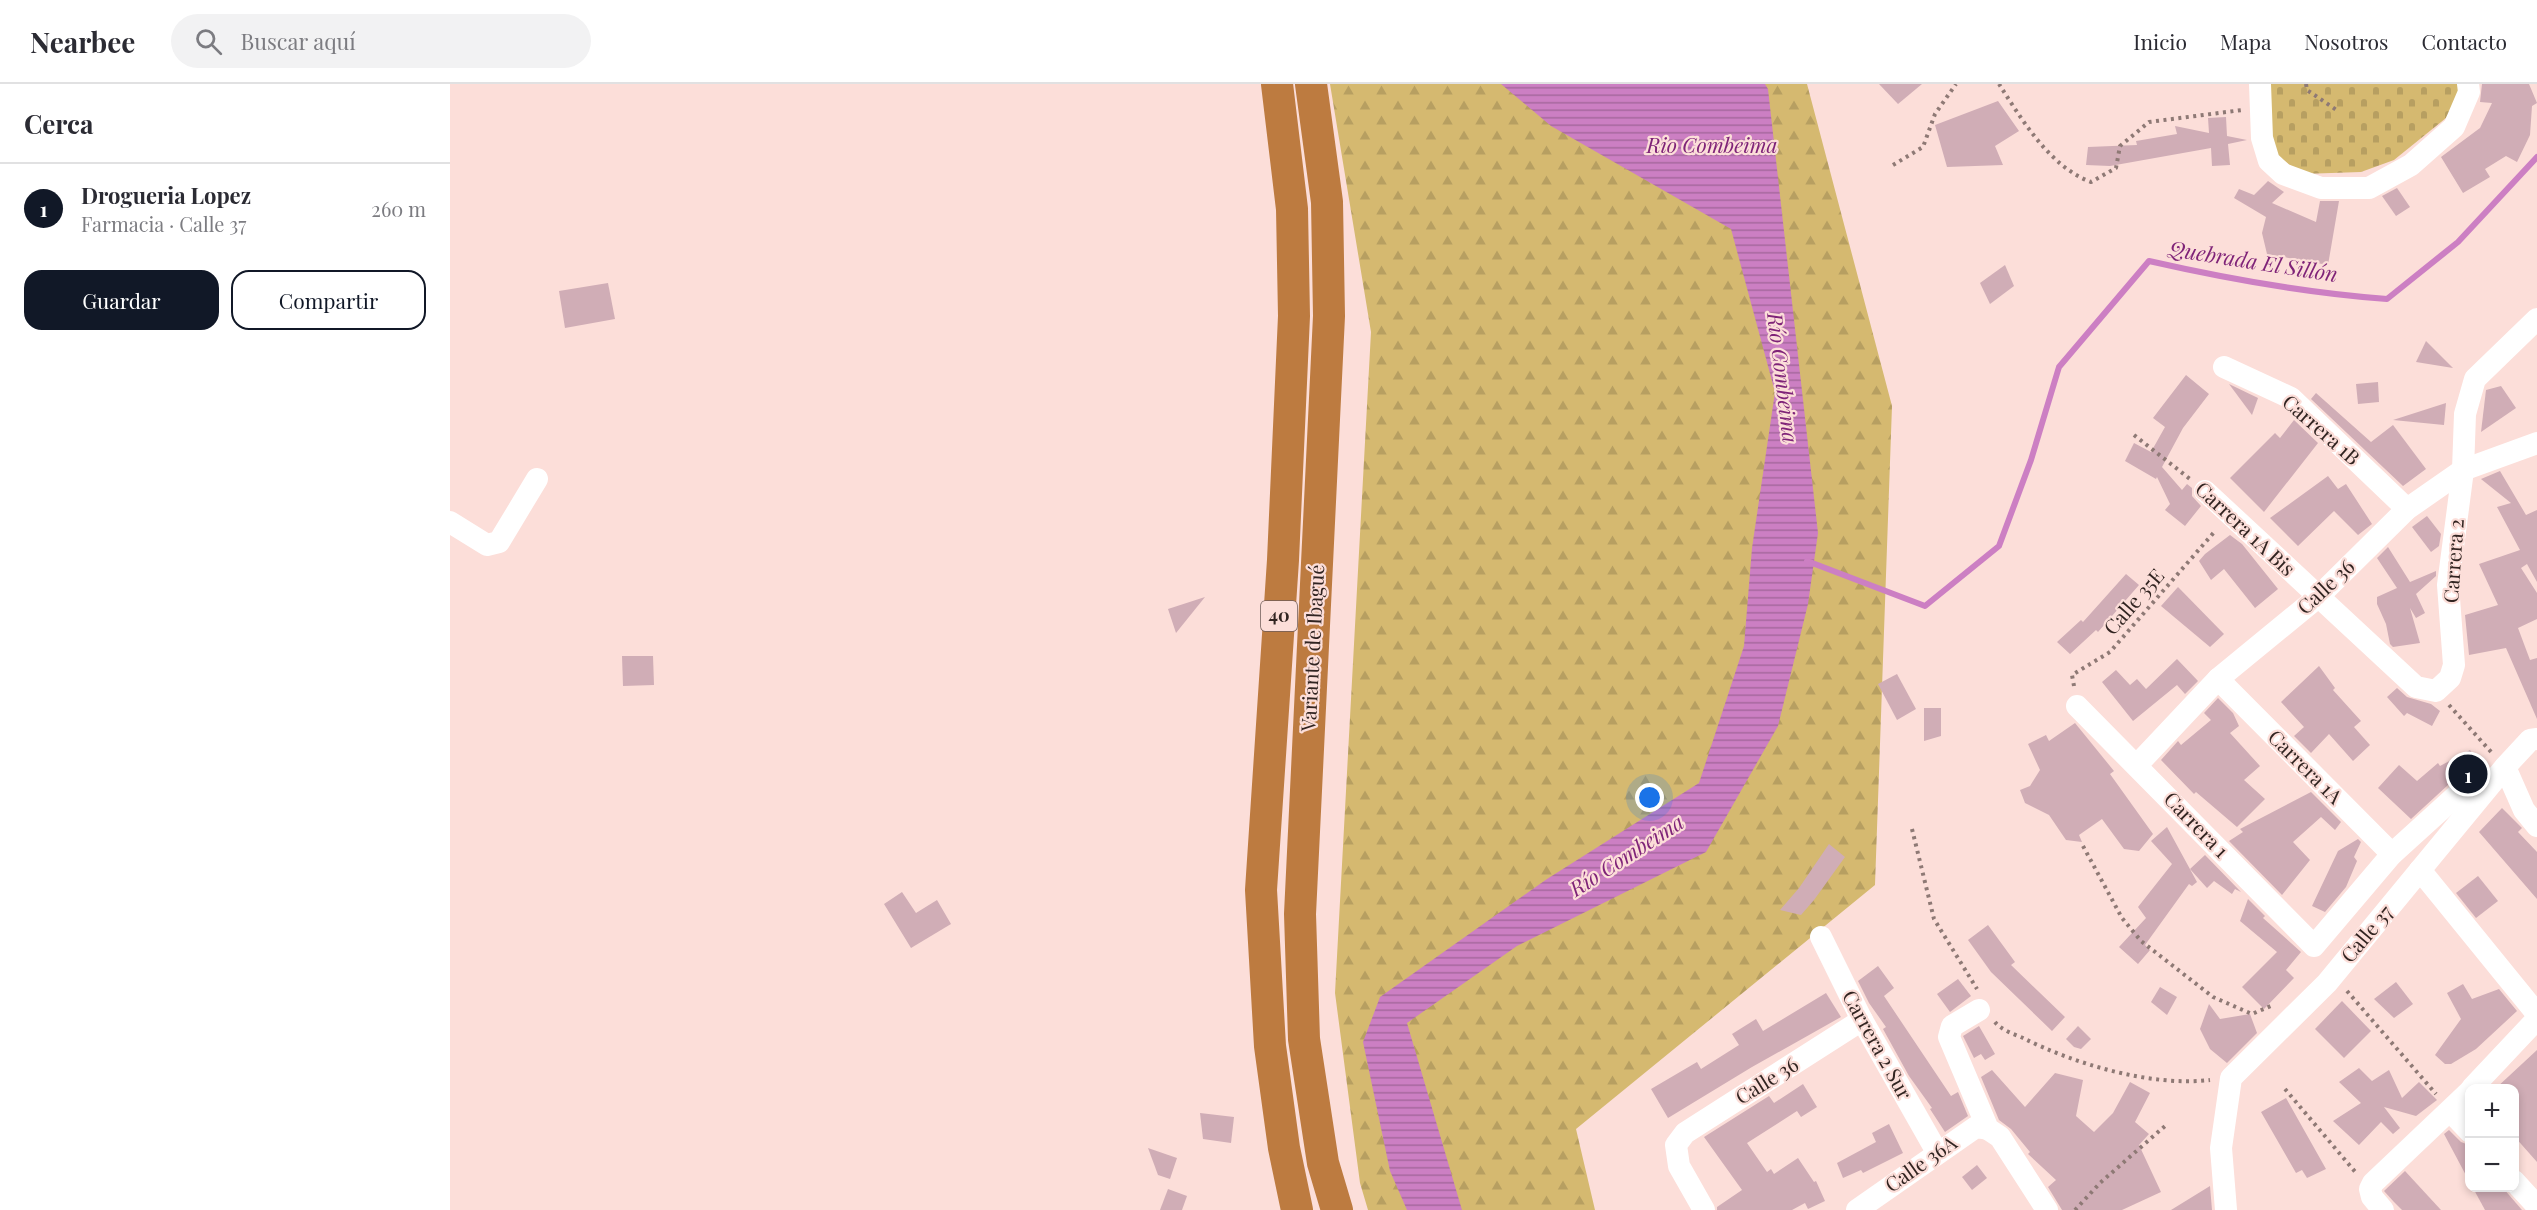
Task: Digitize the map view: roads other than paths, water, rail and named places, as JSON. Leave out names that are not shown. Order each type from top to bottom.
[{"type":"highway","name":"Variante de Ibagué","points":[[1277,84],[1292,209],[1294,316],[1282,560],[1261,890],[1270,1046],[1284,1148],[1297,1210]]},
{"type":"highway","name":"Variante de Ibagué","points":[[1311,84],[1327,202],[1329,316],[1300,914],[1304,1039],[1323,1163],[1337,1210]]},
{"type":"street","points":[[2259,84],[2262,138],[2269,161],[2283,174],[2321,188],[2369,188],[2411,165],[2454,127],[2469,92],[2468,84]]},
{"type":"street","name":"Carrera 2","points":[[2436,691],[2450,678],[2454,665],[2448,585],[2463,470],[2464,414],[2475,379],[2537,319]]},
{"type":"street","name":"Carrera 1B","points":[[2224,367],[2291,398],[2407,509]]},
{"type":"street","name":"Calle 36","points":[[2137,765],[2218,679],[2318,597],[2407,509],[2463,470],[2537,443]]},
{"type":"street","points":[[450,522],[487,545],[499,542],[537,479]]},
{"type":"street","name":"Carrera 1A Bis","points":[[2205,491],[2416,687],[2436,691]]},
{"type":"street","name":"Carrera 1A","points":[[2218,679],[2392,854]]},
{"type":"street","name":"Carrera 1","points":[[2077,706],[2314,946]]},
{"type":"street","name":"Calle 37","points":[[2226,1210],[2221,1148],[2231,1078],[2327,983],[2499,774],[2530,740],[2537,739]]},
{"type":"street","points":[[2499,774],[2537,826]]},
{"type":"street","name":"Calle 37","points":[[2314,946],[2392,854],[2457,795],[2499,774]]},
{"type":"street","points":[[2420,870],[2537,1016],[2476,1084]]},
{"type":"street","name":"Carrera 2 Sur","points":[[1821,937],[1862,1020],[1937,1152]]},
{"type":"street","points":[[1984,1008],[1952,1026],[1949,1037],[1988,1129],[2000,1137],[2047,1210]]},
{"type":"street","name":"Calle 36","points":[[1704,1210],[1679,1166],[1676,1145],[1685,1133],[1862,1020]]},
{"type":"street","points":[[2383,1210],[2372,1197],[2371,1186],[2465,1097]]},
{"type":"street","points":[[2451,1112],[2465,1128]]},
{"type":"street","name":"Calle 36A","points":[[1857,1210],[1976,1126],[1988,1129]]},
{"type":"street","points":[[2519,1186],[2537,1206]]},
{"type":"water","name":"Rio Combeima","points":[[1501,84],[1765,84],[1768,89],[1818,533],[1808,604],[1778,726],[1706,852],[1517,946],[1407,1023],[1462,1210],[1407,1210],[1390,1171],[1363,1042],[1380,997],[1547,879],[1699,783],[1744,646],[1752,548],[1775,392],[1731,229],[1551,126]]},
{"type":"waterway","name":"Quebrada El Sillón","points":[[1807,561],[1925,606],[1999,546],[2031,460],[2059,367],[2149,261],[2267,284],[2387,299],[2458,242],[2537,157]]},
{"type":"place","name":"Drogueria Lopez","points":[[2468,774]]},
{"type":"water label","name":"Río Combeima","points":[[1782,378]]},
{"type":"water label","name":"Río Combeima","points":[[1627,856]]}]
